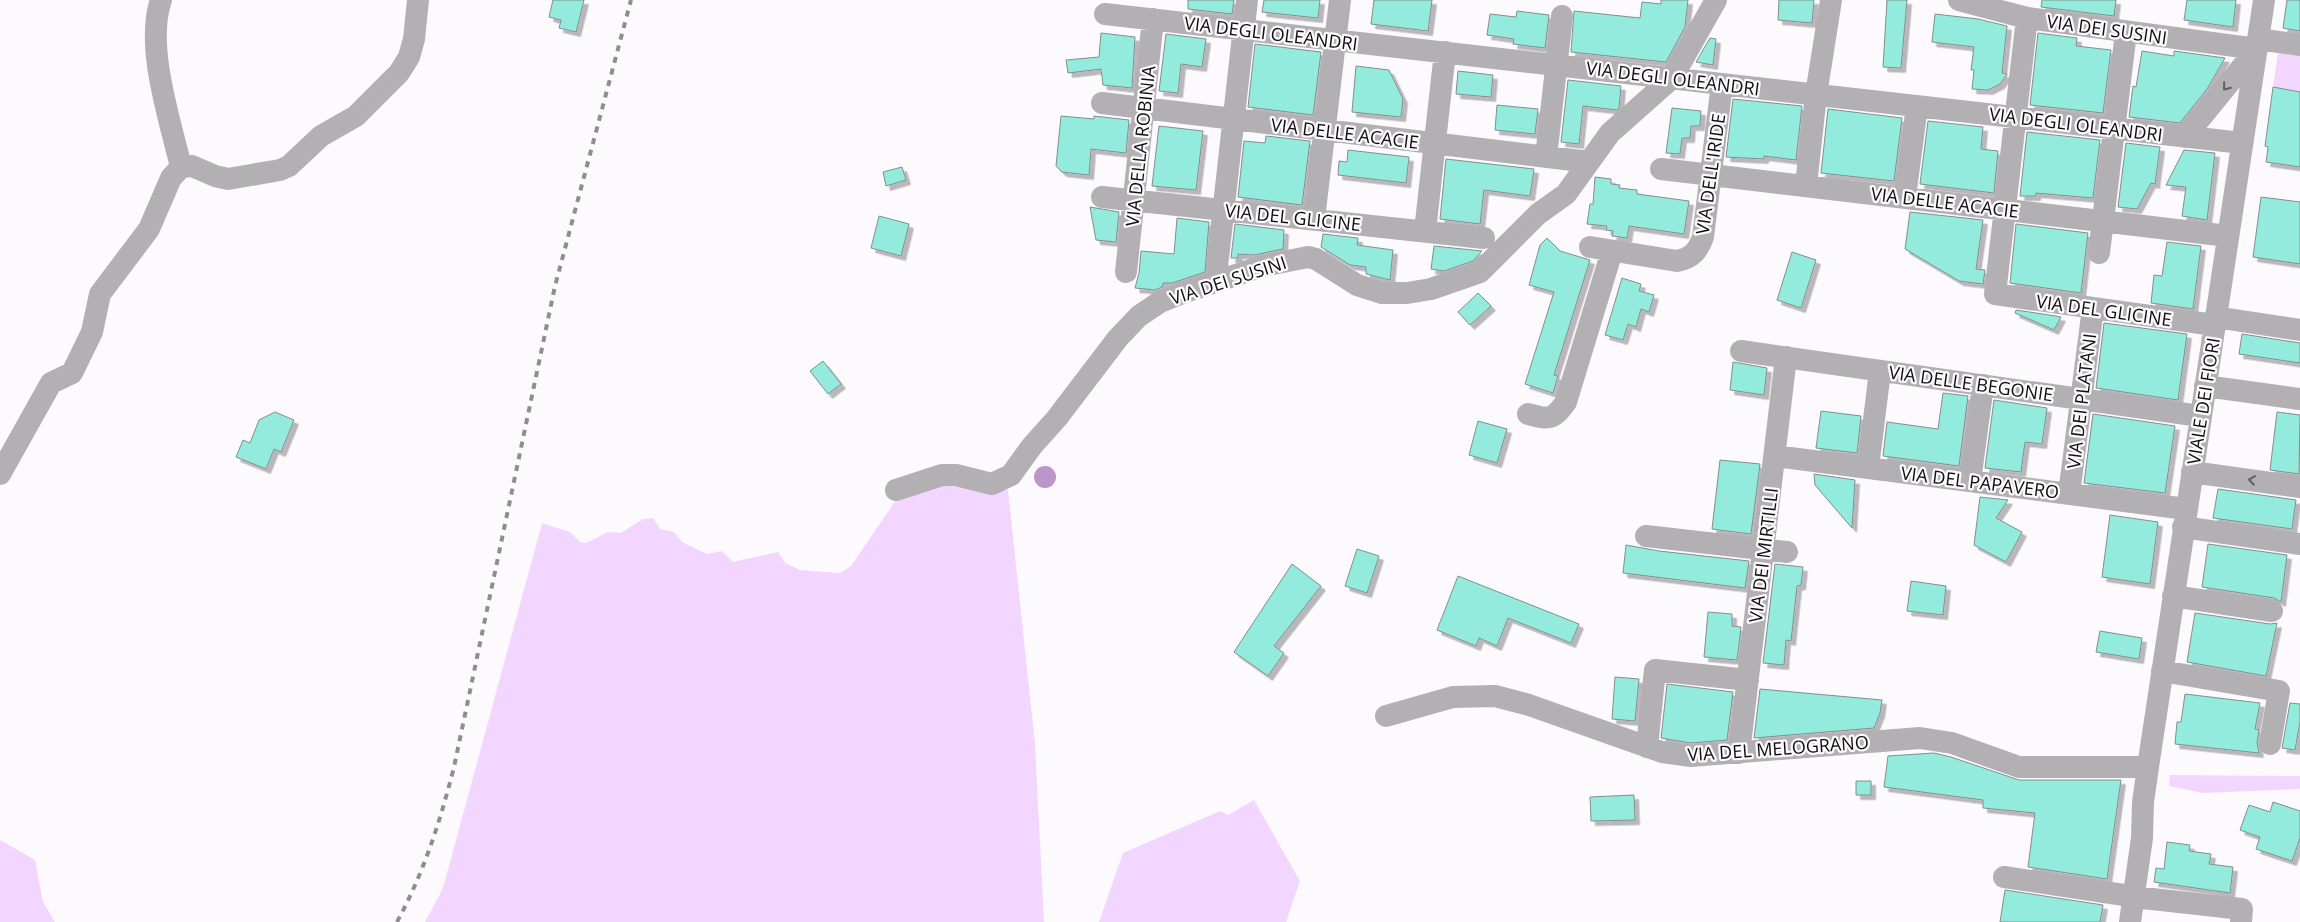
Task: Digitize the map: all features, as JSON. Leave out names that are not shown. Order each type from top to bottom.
[{"type":"street","points":[[161,0],[157,10],[157,63],[181,167]]},
{"type":"street","points":[[0,474],[51,383],[72,373],[92,332],[100,294],[149,229],[171,178],[181,167],[192,166],[215,176],[228,179],[280,170],[289,166],[321,136],[356,116],[399,73],[409,57],[414,39],[418,0]]},
{"type":"street","points":[[1216,267],[1247,0]]},
{"type":"street","points":[[1314,219],[1340,0]]},
{"type":"street","name":"VIA DEI SUSINI","points":[[896,490],[942,476],[956,476],[992,484],[1011,475],[1118,338],[1138,316],[1160,302],[1254,268],[1308,257],[1357,285],[1382,293],[1407,293],[1431,289],[1480,272],[1538,214],[1566,194],[1617,126],[1672,78],[1716,0]]},
{"type":"street","points":[[1806,185],[1816,95],[1831,0]]},
{"type":"street","name":"VIA DEI SUSINI","points":[[1959,0],[2027,18],[2126,32],[2258,44],[2300,45]]},
{"type":"street","name":"VIALE DEI FIORI","points":[[2120,922],[2129,896],[2142,838],[2143,802],[2148,767],[2264,0]]},
{"type":"street","name":"VIA DEGLI OLEANDRI","points":[[1105,14],[2242,143]]},
{"type":"street","points":[[1546,157],[1562,16]]},
{"type":"street","points":[[2005,209],[2027,18]]},
{"type":"street","name":"VIA DELLA ROBINIA","points":[[1126,272],[1153,19]]},
{"type":"street","points":[[2099,253],[2126,32]]},
{"type":"street","points":[[2185,137],[2258,44]]},
{"type":"street","points":[[1425,231],[1445,52]]},
{"type":"street","name":"VIA DELL'IRIDE","points":[[1612,251],[1677,261],[1688,259],[1699,248],[1703,237],[1722,84]]},
{"type":"street","name":"VIA DELLE ACACIE","points":[[1102,103],[1589,162]]},
{"type":"street","points":[[1905,197],[1917,106]]},
{"type":"street","name":"VIA DELLE ACACIE","points":[[1661,169],[2228,236]]},
{"type":"street","name":"VIA DEL GLICINE","points":[[1102,197],[1484,238]]},
{"type":"street","name":"VIA DEL GLICINE","points":[[2005,209],[1995,294],[2092,308],[2300,330]]},
{"type":"street","points":[[1528,414],[1546,419],[1557,414],[1566,402],[1612,251],[1590,247]]},
{"type":"street","name":"VIA DEI PLATANI","points":[[2069,494],[2092,308]]},
{"type":"street","name":"VIA DELLE BEGONIE","points":[[1741,351],[2200,416]]},
{"type":"street","name":"VIA DEI MIRTILLI","points":[[1740,753],[1786,357]]},
{"type":"street","points":[[1868,468],[1880,371]]},
{"type":"street","points":[[1970,481],[1982,385]]},
{"type":"street","points":[[2205,386],[2300,399]]},
{"type":"street","name":"VIA DEL PAPAVERO","points":[[1774,456],[2069,494],[2300,544]]},
{"type":"street","points":[[2192,472],[2300,487]]},
{"type":"street","points":[[1646,536],[1787,552]]},
{"type":"street","points":[[2173,596],[2272,611]]},
{"type":"street","points":[[1647,747],[1655,670],[1748,680]]},
{"type":"street","points":[[2162,671],[2280,691],[2270,744]]},
{"type":"street","name":"VIA DEL MELOGRANO","points":[[1386,716],[1454,697],[1495,696],[1529,705],[1662,752],[1691,756],[1920,738],[1952,743],[2019,767],[2148,767]]},
{"type":"street","points":[[2004,877],[2129,896],[2242,909],[2241,922]]},
{"type":"street","name":"VIALE DEI FIORI","points":[[2129,896],[2130,922]]},
{"type":"shaded area","points":[[2278,53],[2300,56],[2300,92],[2273,87]]},
{"type":"shaded area","points":[[1045,466],[1053,469],[1056,477],[1053,485],[1045,488],[1037,485],[1034,477],[1037,469]]},
{"type":"shaded area","points":[[958,481],[1008,490],[1035,744],[1044,922],[425,922],[443,888],[542,523],[570,532],[580,542],[586,543],[608,532],[621,533],[643,519],[653,518],[660,529],[674,532],[682,542],[707,554],[722,551],[733,562],[778,552],[785,563],[800,570],[840,573],[851,566],[900,494]]},
{"type":"shaded area","points":[[2170,775],[2300,776],[2300,789],[2203,793],[2169,786]]},
{"type":"shaded area","points":[[1254,800],[1300,881],[1286,922],[1099,922],[1123,853],[1220,811],[1228,815]]},
{"type":"shaded area","points":[[0,840],[35,860],[43,902],[55,922],[0,922]]},
{"type":"building","points":[[553,0],[584,0],[576,32],[559,28],[561,20],[549,17]]},
{"type":"building","points":[[1188,0],[1234,0],[1232,14],[1188,9]]},
{"type":"building","points":[[1264,0],[1320,0],[1318,18],[1262,12]]},
{"type":"building","points":[[1374,0],[1432,0],[1428,31],[1371,24]]},
{"type":"building","points":[[1661,0],[1688,0],[1685,27],[1666,62],[1571,52],[1574,11],[1640,18],[1642,2],[1661,4]]},
{"type":"building","points":[[1779,0],[1814,0],[1812,23],[1778,20]]},
{"type":"building","points":[[1887,0],[1907,0],[1901,68],[1883,67]]},
{"type":"building","points":[[2042,0],[2116,0],[2114,16],[2041,7]]},
{"type":"building","points":[[2187,0],[2236,0],[2233,27],[2184,20]]},
{"type":"building","points":[[2287,0],[2300,0],[2300,31],[2283,28]]},
{"type":"building","points":[[1517,11],[1549,15],[1545,48],[1513,44],[1514,39],[1487,35],[1490,14],[1516,17]]},
{"type":"building","points":[[1935,14],[1978,19],[2007,26],[2002,73],[2007,74],[2000,84],[1988,90],[1972,89],[1974,70],[1971,70],[1974,47],[1932,42]]},
{"type":"building","points":[[1101,33],[1135,37],[1132,88],[1103,85],[1101,69],[1068,73],[1066,60],[1099,57]]},
{"type":"building","points":[[2038,33],[2077,38],[2076,46],[2111,50],[2103,113],[2030,105]]},
{"type":"building","points":[[1166,34],[1206,39],[1202,67],[1181,64],[1178,93],[1159,91]]},
{"type":"building","points":[[1710,38],[1716,39],[1713,65],[1696,62]]},
{"type":"building","points":[[1255,44],[1321,52],[1313,115],[1248,107]]},
{"type":"building","points":[[2142,51],[2174,56],[2174,51],[2225,58],[2207,89],[2180,123],[2129,117],[2133,86],[2136,87]]},
{"type":"building","points":[[1356,66],[1389,70],[1403,99],[1401,117],[1352,112]]},
{"type":"building","points":[[1458,71],[1493,75],[1491,97],[1456,94]]},
{"type":"building","points":[[1568,80],[1621,86],[1619,108],[1617,110],[1583,106],[1579,144],[1561,142]]},
{"type":"building","points":[[2273,87],[2300,92],[2300,167],[2266,162],[2268,147],[2265,146]]},
{"type":"building","points":[[1733,99],[1802,106],[1796,160],[1764,156],[1764,159],[1726,157]]},
{"type":"building","points":[[1497,105],[1538,109],[1535,134],[1495,130]]},
{"type":"building","points":[[1672,108],[1701,111],[1700,126],[1691,126],[1690,138],[1682,138],[1680,154],[1666,153]]},
{"type":"building","points":[[1828,109],[1902,118],[1894,181],[1821,173]]},
{"type":"building","points":[[1061,116],[1094,119],[1094,116],[1129,120],[1126,153],[1091,149],[1089,175],[1062,172],[1056,166]]},
{"type":"building","points":[[1928,121],[1983,127],[1981,149],[1998,151],[1994,193],[1920,184]]},
{"type":"building","points":[[1159,126],[1203,131],[1196,190],[1152,186]]},
{"type":"building","points":[[2027,132],[2100,140],[2093,198],[2036,193],[2036,196],[2020,196]]},
{"type":"building","points":[[1266,136],[1310,141],[1302,205],[1238,197],[1244,141],[1265,143]]},
{"type":"building","points":[[2126,143],[2160,147],[2155,184],[2151,183],[2137,209],[2118,207]]},
{"type":"building","points":[[1348,150],[1409,157],[1406,183],[1338,175],[1339,161],[1347,162]]},
{"type":"building","points":[[2184,150],[2215,153],[2207,220],[2182,216],[2186,187],[2166,185]]},
{"type":"building","points":[[1446,159],[1534,169],[1530,196],[1484,190],[1480,224],[1440,219]]},
{"type":"building","points":[[902,167],[906,180],[886,186],[883,172]]},
{"type":"building","points":[[1595,177],[1611,179],[1611,184],[1620,185],[1619,188],[1637,190],[1637,194],[1689,201],[1684,234],[1629,226],[1627,238],[1612,236],[1613,231],[1606,230],[1607,226],[1587,224],[1590,204],[1593,204]]},
{"type":"building","points":[[2261,197],[2300,202],[2300,264],[2253,257]]},
{"type":"building","points":[[1090,207],[1119,212],[1116,242],[1096,240]]},
{"type":"building","points":[[1910,212],[1983,220],[1976,269],[1985,270],[1983,284],[1959,281],[1905,249]]},
{"type":"building","points":[[879,216],[909,224],[901,256],[871,248]]},
{"type":"building","points":[[1177,218],[1209,222],[1205,272],[1172,283],[1163,283],[1162,287],[1155,290],[1135,288],[1139,273],[1141,251],[1174,254]]},
{"type":"building","points":[[1235,224],[1284,230],[1283,249],[1254,255],[1238,254],[1238,258],[1231,258]]},
{"type":"building","points":[[2016,224],[2088,233],[2081,293],[2010,283]]},
{"type":"building","points":[[1323,234],[1358,238],[1357,245],[1393,250],[1390,280],[1366,274],[1366,267],[1350,265],[1321,247]]},
{"type":"building","points":[[1547,238],[1560,251],[1590,260],[1554,375],[1558,376],[1553,393],[1525,384],[1554,292],[1529,285],[1540,245]]},
{"type":"building","points":[[2167,242],[2201,246],[2193,309],[2151,303],[2154,275],[2162,276]]},
{"type":"building","points":[[1434,246],[1482,251],[1473,261],[1444,271],[1431,269]]},
{"type":"building","points":[[1792,252],[1816,260],[1801,308],[1777,300]]},
{"type":"building","points":[[1622,278],[1641,284],[1639,291],[1654,295],[1649,312],[1641,309],[1636,327],[1628,324],[1623,340],[1605,335]]},
{"type":"building","points":[[1478,293],[1491,306],[1470,325],[1458,312]]},
{"type":"building","points":[[2016,310],[2061,317],[2054,330],[2015,313]]},
{"type":"building","points":[[2104,323],[2187,334],[2178,400],[2096,388]]},
{"type":"building","points":[[2242,334],[2300,343],[2300,363],[2239,354]]},
{"type":"building","points":[[823,361],[841,384],[828,394],[810,371]]},
{"type":"building","points":[[1733,362],[1767,368],[1764,395],[1730,390]]},
{"type":"building","points":[[1943,393],[1968,396],[1959,466],[1883,456],[1887,422],[1938,429]]},
{"type":"building","points":[[1994,400],[2047,408],[2042,444],[2025,442],[2021,472],[1985,468]]},
{"type":"building","points":[[1821,411],[1861,416],[1857,453],[1816,448]]},
{"type":"building","points":[[275,412],[294,420],[281,452],[274,449],[266,469],[236,457],[243,440],[250,443],[259,420]]},
{"type":"building","points":[[2277,412],[2300,415],[2299,474],[2270,470]]},
{"type":"building","points":[[2093,414],[2175,426],[2165,493],[2084,483]]},
{"type":"building","points":[[1478,421],[1507,429],[1497,463],[1469,455]]},
{"type":"building","points":[[1720,460],[1760,464],[1751,534],[1712,529]]},
{"type":"building","points":[[1814,474],[1855,480],[1852,528],[1815,485]]},
{"type":"building","points":[[2218,489],[2296,500],[2292,529],[2213,518]]},
{"type":"building","points":[[1980,497],[2008,500],[1996,518],[2022,532],[2006,562],[1974,545]]},
{"type":"building","points":[[2110,515],[2158,522],[2150,584],[2102,577]]},
{"type":"building","points":[[2208,544],[2287,555],[2281,602],[2274,598],[2202,587]]},
{"type":"building","points":[[1626,545],[1659,551],[1749,561],[1745,588],[1623,573]]},
{"type":"building","points":[[1357,549],[1379,556],[1367,593],[1345,586]]},
{"type":"building","points":[[1292,564],[1321,586],[1274,646],[1284,653],[1268,676],[1234,652]]},
{"type":"building","points":[[1775,564],[1803,567],[1801,585],[1797,586],[1791,641],[1786,640],[1784,665],[1763,663]]},
{"type":"building","points":[[1458,576],[1579,624],[1571,643],[1508,618],[1497,646],[1479,638],[1476,646],[1437,630]]},
{"type":"building","points":[[1911,581],[1946,586],[1943,615],[1907,611]]},
{"type":"building","points":[[1708,612],[1732,614],[1732,626],[1741,627],[1737,660],[1704,657]]},
{"type":"building","points":[[2195,613],[2270,624],[2277,623],[2266,676],[2187,662]]},
{"type":"building","points":[[2100,631],[2142,638],[2139,659],[2096,652]]},
{"type":"building","points":[[1615,677],[1639,679],[1635,721],[1612,719]]},
{"type":"building","points":[[1667,684],[1733,692],[1727,740],[1691,743],[1661,738]]},
{"type":"building","points":[[1760,689],[1882,700],[1880,713],[1874,728],[1754,738]]},
{"type":"building","points":[[2185,694],[2260,703],[2255,729],[2259,730],[2257,742],[2259,753],[2175,744],[2177,722],[2181,722]]},
{"type":"building","points":[[2290,703],[2300,704],[2300,722],[2295,750],[2282,748]]},
{"type":"building","points":[[1934,753],[2019,780],[2121,780],[2107,879],[2028,867],[2035,813],[1983,808],[1983,800],[1884,787],[1888,756]]},
{"type":"building","points":[[1856,781],[1871,781],[1871,795],[1856,795]]},
{"type":"building","points":[[1634,795],[1635,820],[1591,821],[1590,797]]},
{"type":"building","points":[[2273,802],[2300,811],[2300,838],[2292,861],[2256,849],[2260,837],[2240,830],[2249,805],[2270,812]]},
{"type":"building","points":[[2167,842],[2190,845],[2189,851],[2211,854],[2209,864],[2233,867],[2230,893],[2154,882],[2156,868],[2164,869]]},
{"type":"building","points":[[2005,890],[2103,905],[2100,922],[2000,922]]},
{"type":"railway","points":[[397,922],[407,903],[430,846],[454,767],[555,286],[631,0]]}]
